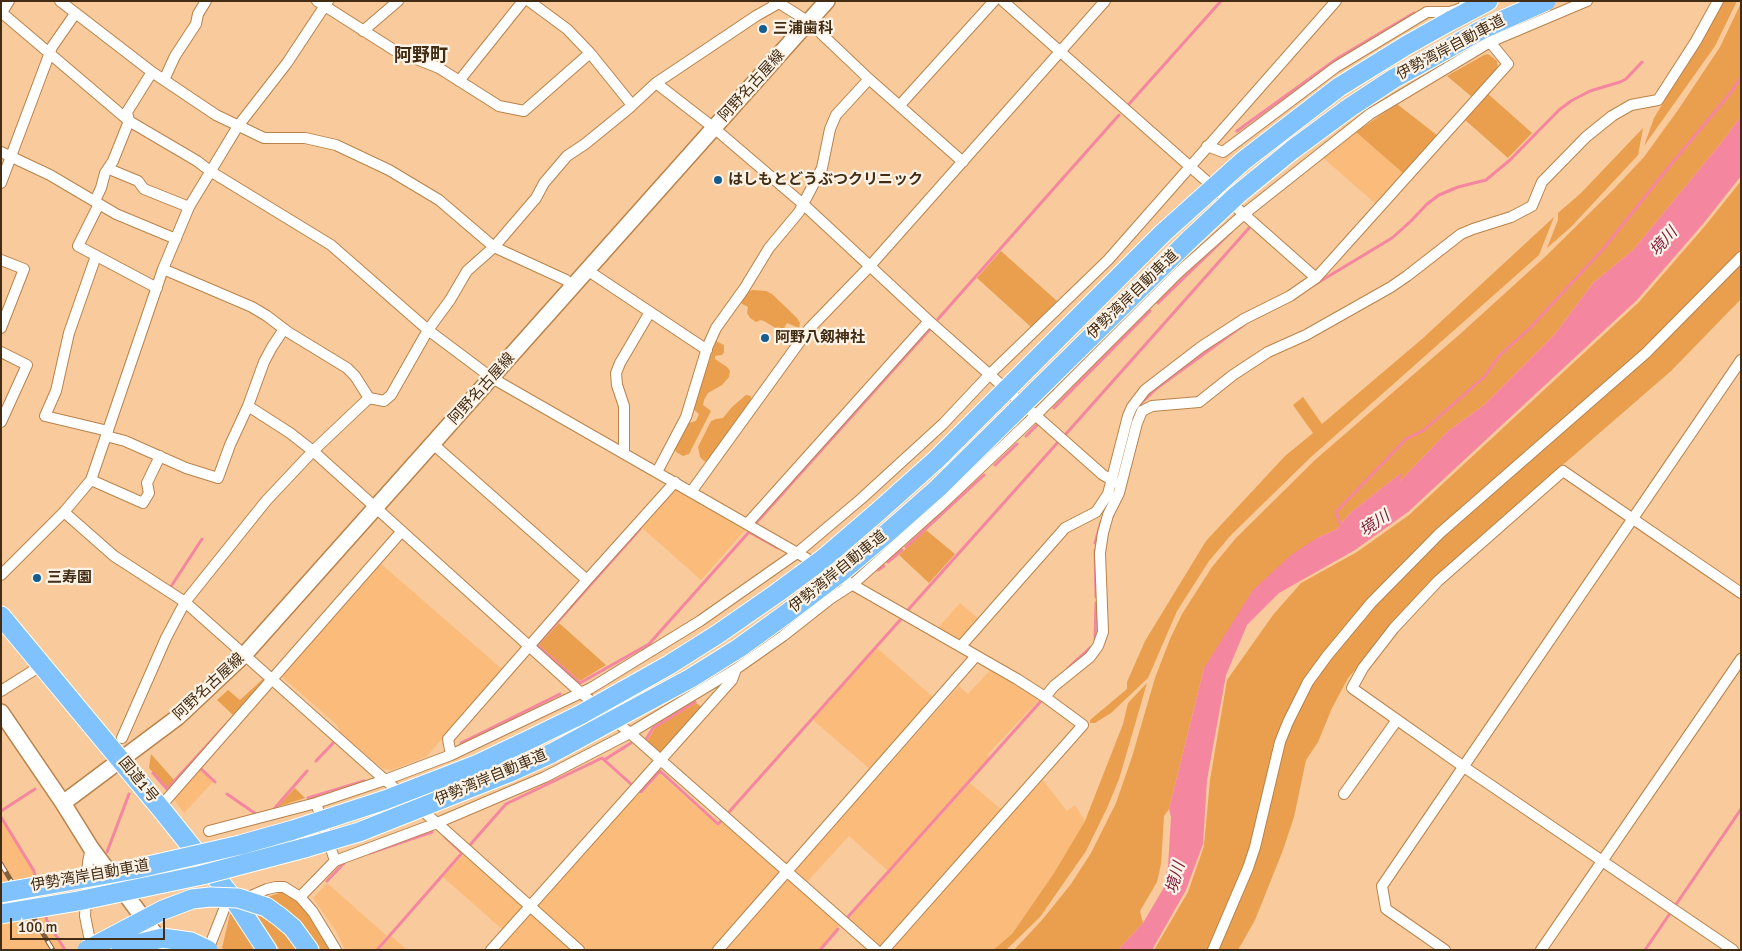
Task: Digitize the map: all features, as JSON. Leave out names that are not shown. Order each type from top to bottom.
[{"type":"highway","name":"伊勢湾岸自動車道","points":[[1,892],[135,869],[240,845],[385,800],[463,770],[536,738],[669,665],[718,634],[800,576],[888,504],[938,459],[1157,240],[1242,161],[1339,87],[1407,45],[1488,1]]},
{"type":"highway","name":"伊勢湾岸自動車道","points":[[1,914],[167,883],[256,862],[359,832],[508,773],[552,753],[691,678],[739,648],[786,614],[886,534],[938,488],[1187,242],[1237,195],[1292,150],[1349,108],[1401,74],[1483,29],[1546,1]]},
{"type":"highway","name":"国道1号","points":[[1,616],[122,760],[235,901],[267,950]]},
{"type":"highway","points":[[87,950],[163,910],[192,899],[210,897],[238,898],[266,907],[293,928],[309,950]]},
{"type":"highway","points":[[121,950],[129,946],[162,938],[191,942],[208,950]]},
{"type":"main road","name":"阿野名古屋線","points":[[63,803],[178,717],[244,654],[827,1]]},
{"type":"main road","points":[[1,712],[160,949]]},
{"type":"street","points":[[9,1],[2,13],[129,121],[331,244],[428,330],[492,378],[961,646],[1045,697],[1083,725],[884,950]]},
{"type":"street","points":[[60,1],[73,8],[152,72],[216,115],[264,138],[305,138],[336,145],[389,170],[439,200],[494,247],[566,280],[572,286]]},
{"type":"street","points":[[164,80],[196,24],[198,14],[206,1]]},
{"type":"street","points":[[363,31],[398,1]]},
{"type":"street","points":[[459,81],[522,1]]},
{"type":"street","points":[[529,1],[558,21],[590,54],[632,106]]},
{"type":"street","points":[[900,105],[994,1]]},
{"type":"street","points":[[1003,1],[1316,278]]},
{"type":"street","points":[[692,492],[809,329],[870,266],[964,162],[1105,1]]},
{"type":"street","points":[[210,831],[316,803],[451,755],[581,692],[700,621],[798,553],[861,499],[943,424],[990,374],[1108,260],[1336,1]]},
{"type":"street","points":[[1207,146],[1223,152],[1336,67],[1427,12],[1450,12],[1462,8],[1466,1]]},
{"type":"street","points":[[300,897],[335,860],[437,823],[546,777],[630,733],[736,669],[853,584],[939,507],[1036,415],[1179,272],[1244,214],[1370,114],[1490,42],[1587,1]]},
{"type":"street","points":[[961,646],[1064,528],[1096,512],[1116,483],[1136,423],[1142,411],[1152,406],[1199,402],[1233,375],[1268,352],[1306,335],[1408,276],[1461,234],[1473,228],[1512,217],[1532,206],[1542,182],[1586,137],[1612,116],[1631,105],[1658,100],[1696,41],[1718,1]]},
{"type":"street","points":[[1,575],[64,512],[91,480],[157,288],[190,207],[238,126],[287,63],[323,2],[363,31],[394,50],[439,68],[499,106],[524,112],[590,54]]},
{"type":"street","points":[[164,269],[252,307],[267,316],[284,329],[347,368],[355,376],[369,398],[384,401],[391,395],[428,330],[450,300],[467,272],[494,247],[536,198],[544,183],[567,156],[632,106],[656,83],[774,2],[809,22],[869,79],[964,162]]},
{"type":"street","points":[[1,183],[6,155],[52,47],[73,8]]},
{"type":"street","points":[[1045,697],[1054,686],[1090,657],[1098,646],[1103,632],[1100,553],[1108,515],[1120,493],[1116,483],[1128,416],[1132,406],[1145,390],[1201,347],[1244,319],[1290,296],[1316,278],[1508,64],[1490,42]]},
{"type":"street","points":[[152,72],[127,112],[129,121],[109,169],[105,173],[97,202],[78,246],[157,288]]},
{"type":"street","points":[[657,472],[686,417],[707,350],[716,328],[744,289],[768,248],[799,212],[822,168],[828,138],[836,115],[869,79]]},
{"type":"street","points":[[656,83],[714,128],[803,204],[1102,475],[1116,483]]},
{"type":"street","points":[[6,155],[50,175],[116,214],[176,239]]},
{"type":"street","points":[[109,169],[138,181],[144,189],[190,207]]},
{"type":"street","points":[[96,256],[69,333],[56,391],[45,416],[107,433],[186,468],[218,478],[264,362],[284,329]]},
{"type":"street","points":[[1213,950],[1255,847],[1280,742],[1293,709],[1313,675],[1371,603],[1440,532],[1646,353],[1741,258]]},
{"type":"street","points":[[1,260],[24,269],[1,328]]},
{"type":"street","points":[[586,270],[707,350]]},
{"type":"street","points":[[624,453],[624,406],[617,385],[616,373],[650,312]]},
{"type":"street","points":[[747,524],[929,320]]},
{"type":"street","points":[[1,352],[27,365],[1,422]]},
{"type":"street","points":[[1446,950],[1386,910],[1382,886],[1741,360]]},
{"type":"street","points":[[122,738],[184,602],[266,502],[313,451],[369,398]]},
{"type":"street","points":[[248,406],[313,451],[581,692],[876,950]]},
{"type":"street","points":[[432,444],[587,580]]},
{"type":"street","points":[[91,480],[143,503],[149,493],[147,483],[160,456]]},
{"type":"street","points":[[1733,950],[1674,908],[1464,767],[1352,688],[1362,668],[1394,628],[1438,581],[1564,471],[1741,592]]},
{"type":"street","points":[[451,755],[448,739],[675,482]]},
{"type":"street","points":[[64,512],[114,556],[184,602],[579,950]]},
{"type":"street","points":[[160,807],[402,532]]},
{"type":"street","points":[[718,950],[976,656]]},
{"type":"street","points":[[1541,950],[1741,659]]},
{"type":"street","points":[[1,691],[42,665]]},
{"type":"street","points":[[491,950],[732,680],[736,669]]},
{"type":"street","points":[[1344,794],[1397,720]]},
{"type":"street","points":[[316,803],[335,860]]},
{"type":"street","points":[[92,848],[88,862],[85,916],[89,936],[98,950]]},
{"type":"street","points":[[208,950],[225,906],[276,887],[284,887],[300,897],[313,912],[336,950]]},
{"type":"shaded area","points":[[1724,1],[1737,1],[1715,46],[1644,146],[1654,118]]},
{"type":"shaded area","points":[[1741,3],[1741,116],[1725,138],[1633,250],[1593,283],[1554,335],[1484,405],[1448,431],[1399,482],[1400,474],[1350,513],[1337,529],[1317,538],[1204,668],[1169,809],[1164,816],[1161,864],[1157,882],[1140,911],[1143,923],[1118,950],[1014,950],[1042,920],[1071,884],[1091,853],[1116,803],[1132,757],[1155,678],[1170,639],[1182,614],[1212,567],[1236,538],[1315,460],[1459,335],[1546,256],[1614,189],[1644,157],[1678,110],[1720,47]]},
{"type":"shaded area","points":[[1488,54],[1497,61],[1498,68],[1472,97],[1447,76],[1484,55]]},
{"type":"shaded area","points":[[1487,93],[1532,133],[1508,158],[1464,119]]},
{"type":"shaded area","points":[[1397,104],[1438,136],[1404,174],[1356,132]]},
{"type":"shaded area","points":[[1643,128],[1638,155],[1571,227],[1547,248],[1558,220],[1558,213],[1581,193]]},
{"type":"shaded area","points":[[1356,132],[1404,174],[1376,204],[1322,157]]},
{"type":"shaded area","points":[[1741,181],[1741,299],[1671,371],[1483,534],[1437,578],[1348,678],[1332,708],[1318,742],[1306,760],[1294,817],[1283,850],[1255,920],[1238,950],[1154,950],[1188,892],[1204,846],[1210,780],[1227,680],[1273,615],[1301,583],[1357,552],[1409,515],[1639,302]]},
{"type":"shaded area","points":[[1554,217],[1539,255],[1311,457],[1231,535],[1209,561],[1177,611],[1148,678],[1111,713],[1095,723],[1090,723],[1090,720],[1127,689],[1127,682],[1145,641],[1206,541],[1285,456],[1313,433],[1293,405],[1303,397],[1322,424],[1422,339]]},
{"type":"shaded area","points":[[1001,251],[1057,301],[1031,327],[977,278]]},
{"type":"shaded area","points":[[749,291],[766,291],[772,294],[797,318],[800,323],[799,328],[787,323],[783,330],[779,330],[764,321],[756,322],[750,318],[747,313],[748,307],[741,302]]},
{"type":"shaded area","points":[[716,341],[724,345],[724,352],[722,355],[715,356],[715,359],[727,367],[730,371],[729,377],[722,385],[708,393],[703,405],[711,411],[689,454],[683,456],[676,452],[675,449],[689,423],[696,421],[699,414],[693,409]]},
{"type":"shaded area","points":[[746,395],[751,396],[751,400],[707,462],[704,461],[700,457],[698,447],[711,421],[723,418]]},
{"type":"shaded area","points":[[674,490],[680,490],[747,528],[701,580],[641,527]]},
{"type":"shaded area","points":[[926,530],[955,554],[929,583],[899,555]]},
{"type":"shaded area","points":[[380,563],[503,670],[426,757],[391,770],[383,769],[341,733],[336,724],[281,676]]},
{"type":"shaded area","points":[[960,603],[979,619],[961,640],[956,640],[937,629]]},
{"type":"shaded area","points":[[559,623],[606,665],[580,681],[539,645]]},
{"type":"shaded area","points":[[877,648],[934,698],[871,770],[813,720]]},
{"type":"shaded area","points":[[992,668],[1041,698],[987,755],[989,757],[888,871],[849,836],[806,883],[794,871],[959,686],[968,694]]},
{"type":"shaded area","points":[[263,679],[233,715],[217,700],[228,690],[240,700]]},
{"type":"shaded area","points":[[1147,683],[1119,779],[1086,851],[1040,917],[1006,950],[993,950],[1012,934],[1054,873],[1085,821],[1123,724],[1128,703]]},
{"type":"shaded area","points":[[696,703],[703,708],[663,753],[658,754],[646,743],[655,728]]},
{"type":"shaded area","points":[[151,754],[174,780],[167,788],[149,768]]},
{"type":"shaded area","points":[[199,768],[213,782],[184,813],[172,797]]},
{"type":"shaded area","points":[[660,774],[718,826],[722,822],[777,870],[777,875],[711,950],[585,950],[539,909],[539,904],[638,792],[641,795]]},
{"type":"shaded area","points":[[1042,779],[1067,811],[1075,805],[1085,821],[1054,873],[1012,934],[993,950],[892,950]]},
{"type":"shaded area","points":[[970,783],[1002,810],[882,947],[877,947],[847,920]]},
{"type":"shaded area","points":[[295,788],[305,798],[277,807]]},
{"type":"shaded area","points":[[1,819],[33,871],[45,921],[64,950],[1,950]]},
{"type":"shaded area","points":[[464,854],[521,904],[521,909],[503,930],[443,877]]},
{"type":"shaded area","points":[[785,880],[789,880],[840,925],[819,950],[723,950]]},
{"type":"shaded area","points":[[327,883],[387,936],[375,950],[345,950],[336,931],[313,898]]},
{"type":"shaded area","points":[[279,893],[286,893],[295,898],[311,916],[330,950],[315,950],[265,898]]},
{"type":"shaded area","points":[[258,912],[274,921],[300,950],[280,950],[256,914]]},
{"type":"shaded area","points":[[230,914],[232,914],[256,950],[225,950],[222,948]]},
{"type":"shaded area","points":[[528,914],[532,914],[574,950],[496,950]]},
{"type":"shaded area","points":[[391,936],[407,950],[379,950]]},
{"type":"water","name":"境川","points":[[1741,116],[1741,176],[1703,224],[1637,300],[1408,512],[1355,550],[1279,593],[1247,625],[1226,675],[1207,780],[1203,844],[1186,890],[1152,950],[1118,950],[1143,923],[1163,889],[1168,867],[1171,817],[1169,809],[1204,668],[1253,590],[1291,555],[1317,538],[1337,529],[1350,513],[1401,473],[1400,481],[1448,431],[1484,405],[1554,335],[1593,283],[1633,250]]},
{"type":"waterway","points":[[1129,104],[1221,1]]},
{"type":"waterway","points":[[1237,131],[1338,58],[1414,13]]},
{"type":"waterway","points":[[1314,285],[1392,238],[1439,195],[1458,187],[1486,180],[1510,160],[1559,110],[1590,91],[1626,79],[1642,62]]},
{"type":"waterway","points":[[1341,527],[1336,512],[1406,439],[1424,430],[1485,376],[1499,356],[1529,329],[1604,248],[1732,91],[1741,77]]},
{"type":"waterway","points":[[938,319],[1119,115]]},
{"type":"waterway","points":[[1065,435],[1249,228]]},
{"type":"waterway","points":[[1158,303],[1231,232]]},
{"type":"waterway","points":[[1054,408],[1150,311]]},
{"type":"waterway","points":[[1130,424],[1139,405],[1157,388],[1245,324]]},
{"type":"waterway","points":[[757,522],[930,329]]},
{"type":"waterway","points":[[1026,436],[1037,425]]},
{"type":"waterway","points":[[908,610],[1059,441]]},
{"type":"waterway","points":[[995,465],[1017,444]]},
{"type":"waterway","points":[[906,547],[984,475]]},
{"type":"waterway","points":[[1095,543],[1101,522]]},
{"type":"waterway","points":[[640,529],[537,645],[580,683],[649,644],[749,532],[778,548]]},
{"type":"waterway","points":[[170,588],[202,539]]},
{"type":"waterway","points":[[888,562],[902,550]]},
{"type":"waterway","points":[[1095,550],[1096,597]]},
{"type":"waterway","points":[[878,570],[884,566]]},
{"type":"waterway","points":[[1095,640],[1096,603]]},
{"type":"waterway","points":[[729,812],[901,619]]},
{"type":"waterway","points":[[1068,668],[1091,647]]},
{"type":"waterway","points":[[461,743],[560,694]]},
{"type":"waterway","points":[[847,918],[1041,701]]},
{"type":"waterway","points":[[645,741],[653,728],[695,702]]},
{"type":"waterway","points":[[153,773],[167,789],[233,717]]},
{"type":"waterway","points":[[316,761],[335,741]]},
{"type":"waterway","points":[[604,760],[631,743]]},
{"type":"waterway","points":[[469,846],[506,804],[602,758],[631,784]]},
{"type":"waterway","points":[[200,768],[215,782]]},
{"type":"waterway","points":[[274,809],[307,771]]},
{"type":"waterway","points":[[639,791],[641,792],[660,771],[718,824],[722,820]]},
{"type":"waterway","points":[[308,798],[364,781]]},
{"type":"waterway","points":[[1,811],[35,789]]},
{"type":"waterway","points":[[107,852],[129,794]]},
{"type":"waterway","points":[[227,794],[256,814]]},
{"type":"waterway","points":[[1645,950],[1741,809]]},
{"type":"waterway","points":[[1,817],[34,871],[36,880]]},
{"type":"waterway","points":[[370,853],[432,832]]},
{"type":"waterway","points":[[377,950],[462,853],[445,837]]},
{"type":"waterway","points":[[327,881],[345,862]]},
{"type":"waterway","points":[[45,912],[47,921],[65,950]]},
{"type":"waterway","points":[[820,950],[838,929]]},
{"type":"railway","points":[[1,864],[53,950]]},
{"type":"place","name":"三浦歯科","points":[[763,29]]},
{"type":"place","name":"はしもとどうぶつクリニック","points":[[718,180]]},
{"type":"place","name":"阿野八剱神社","points":[[765,338]]},
{"type":"place","name":"三寿園","points":[[37,578]]},
{"type":"district","name":"阿野町","points":[[421,56]]}]
